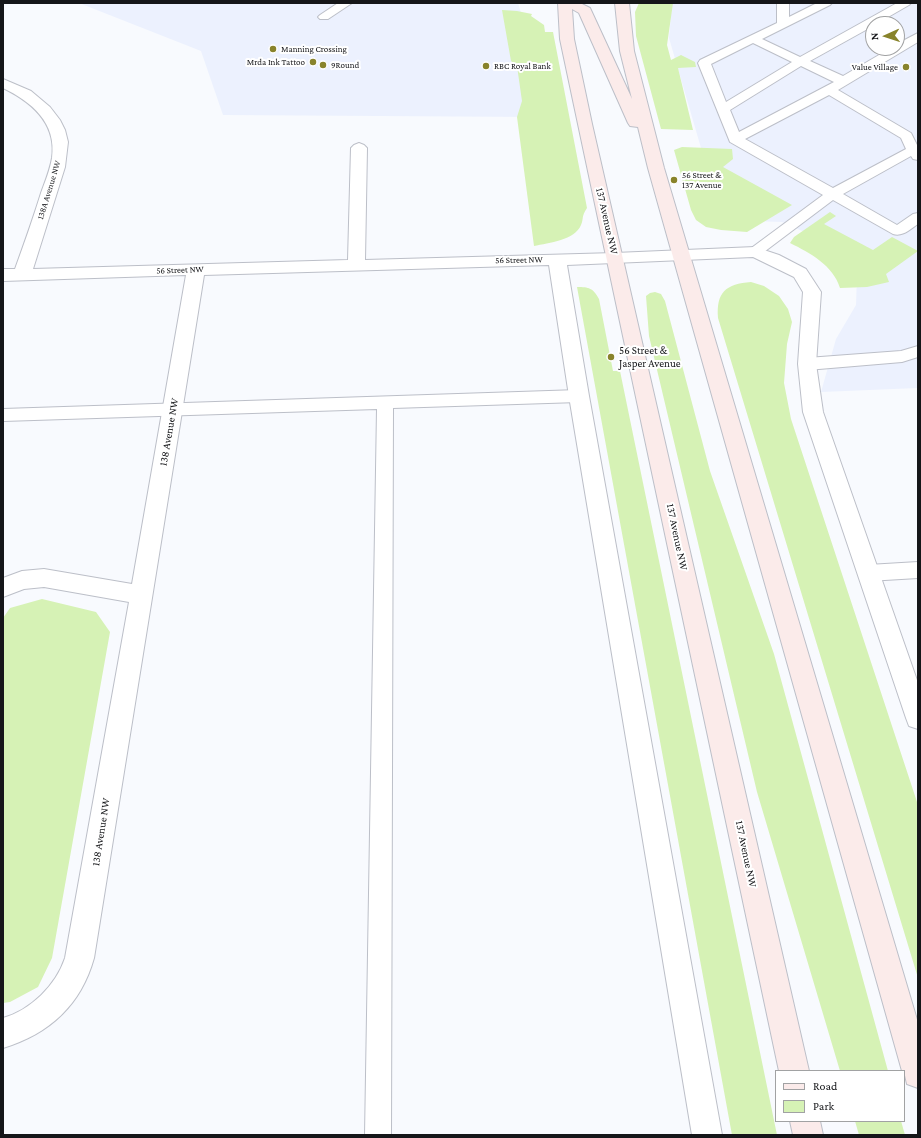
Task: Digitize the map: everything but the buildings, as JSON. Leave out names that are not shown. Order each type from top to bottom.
[{"type":"main road","name":"137 Avenue NW","points":[[565,3],[567,40],[584,124],[615,258],[794,1070]]},
{"type":"main road","points":[[571,3],[585,10],[617,85],[656,168]]},
{"type":"main road","points":[[622,3],[626,51],[656,168],[918,1073]]},
{"type":"main road","points":[[805,1122],[808,1135]]},
{"type":"street","name":"138A Avenue NW","points":[[3,84],[27,95],[46,110],[54,121],[59,132],[60,144],[58,166],[22,275]]},
{"type":"street","points":[[356,264],[359,148]]},
{"type":"street","points":[[681,255],[755,252],[773,259],[800,273],[812,292],[809,345],[806,364],[813,412],[918,718]]},
{"type":"street","name":"56 Street NW","points":[[3,275],[681,255]]},
{"type":"street","points":[[557,259],[579,396],[707,1135]]},
{"type":"street","name":"138 Avenue NW","points":[[3,1033],[23,1027],[39,1018],[65,989],[77,967],[85,933],[196,270]]},
{"type":"street","points":[[3,588],[22,580],[44,578],[141,595]]},
{"type":"lane","points":[[324,17],[346,3]]},
{"type":"lane","points":[[782,3],[783,24]]},
{"type":"lane","points":[[826,3],[704,63],[735,139],[898,231],[918,217]]},
{"type":"lane","points":[[723,109],[801,61],[905,3]]},
{"type":"lane","points":[[735,139],[829,90],[918,36]]},
{"type":"lane","points":[[753,38],[843,81]]},
{"type":"lane","points":[[755,252],[833,194],[915,153],[906,136],[829,90]]},
{"type":"lane","points":[[806,364],[902,356],[918,351]]},
{"type":"lane","points":[[3,415],[579,396]]},
{"type":"lane","points":[[378,1135],[385,402]]},
{"type":"lane","points":[[868,573],[918,570]]},
{"type":"shaded area","points":[[79,3],[518,3],[521,13],[535,117],[223,115],[201,51]]},
{"type":"shaded area","points":[[672,3],[918,3],[918,388],[821,392],[836,339],[856,305],[857,276],[820,239],[782,222],[722,220],[669,38]]},
{"type":"green space","points":[[639,3],[673,3],[667,45],[671,60],[681,55],[695,62],[696,67],[678,68],[693,130],[661,129],[636,36],[635,12]]},
{"type":"green space","points":[[502,10],[532,14],[531,16],[544,25],[545,32],[553,32],[587,208],[581,225],[573,234],[561,240],[534,246],[517,117],[522,101],[517,66],[511,61]]},
{"type":"green space","points":[[682,147],[732,149],[733,159],[723,167],[792,205],[747,232],[706,227],[696,220],[691,210],[674,150]]},
{"type":"green space","points":[[830,212],[836,216],[824,224],[873,250],[892,237],[918,251],[886,274],[889,282],[867,287],[840,288],[837,280],[826,266],[813,256],[790,243],[794,237]]},
{"type":"green space","points":[[751,282],[764,286],[779,296],[788,309],[792,322],[787,344],[784,383],[791,419],[918,805],[918,978],[718,318],[719,302],[724,291],[735,285]]},
{"type":"green space","points":[[577,287],[585,287],[590,289],[595,292],[599,299],[613,371],[620,371],[777,1135],[732,1135]]},
{"type":"green space","points":[[655,292],[661,294],[665,301],[710,471],[774,654],[888,1070],[840,1070],[757,792],[649,336],[646,296]]},
{"type":"green space","points":[[42,599],[96,612],[110,632],[52,958],[38,987],[10,1002],[3,1003],[3,618],[10,608]]},
{"type":"green space","points":[[855,1122],[901,1122],[905,1135],[859,1135]]},
{"type":"place","name":"Manning Crossing","points":[[273,49]]},
{"type":"place","name":"Mrda Ink Tattoo","points":[[313,62]]},
{"type":"place","name":"9Round","points":[[323,65]]},
{"type":"place","name":"RBC Royal Bank","points":[[486,66]]},
{"type":"place","name":"Value Village","points":[[906,67]]},
{"type":"place","name":"56 Street & 137 Avenue","points":[[674,180]]},
{"type":"place","name":"56 Street & Jasper Avenue","points":[[611,357]]}]
